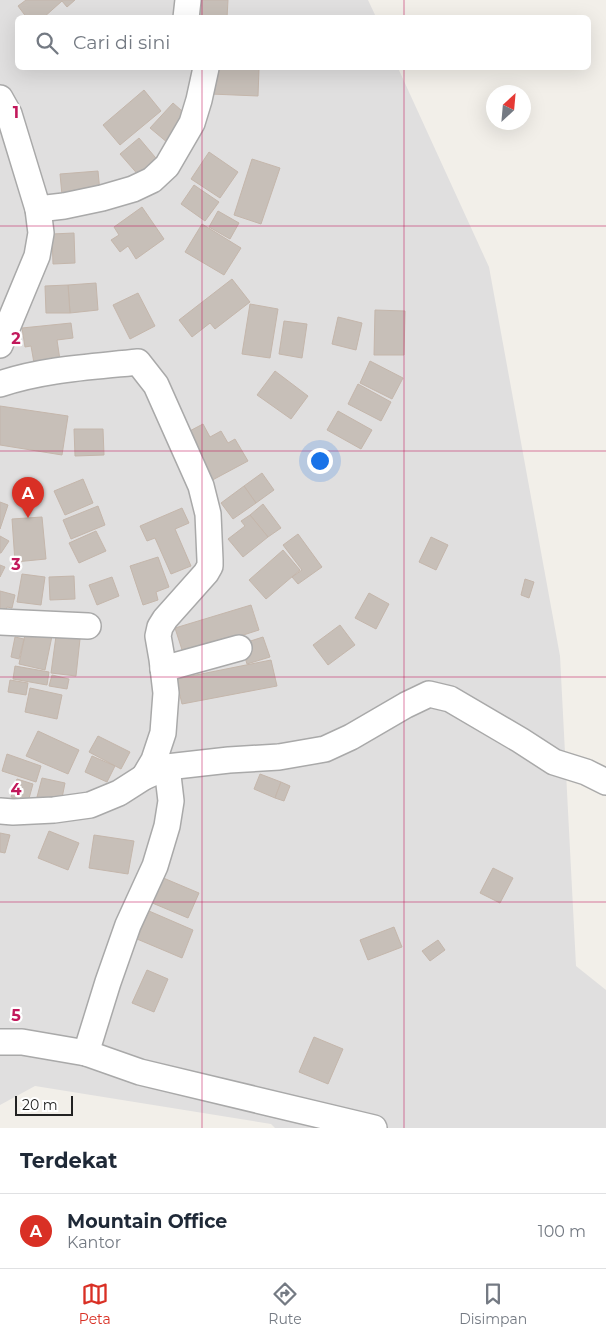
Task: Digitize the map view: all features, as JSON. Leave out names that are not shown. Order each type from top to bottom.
[{"type":"street","points":[[186,15],[188,0]]},
{"type":"street","points":[[38,209],[102,198],[152,180],[167,166],[192,124],[206,70]]},
{"type":"street","points":[[0,98],[9,114],[38,209],[41,233],[37,256],[0,345]]},
{"type":"street","points":[[0,384],[16,378],[44,373],[138,362],[156,385],[201,486],[208,514],[210,566],[160,627],[158,636],[166,693],[163,733],[154,760],[144,776]]},
{"type":"street","points":[[0,622],[88,626]]},
{"type":"street","points":[[163,668],[239,648]]},
{"type":"street","points":[[0,811],[54,810],[90,805],[120,792],[144,776],[167,767],[279,757],[325,749],[351,737],[429,694],[450,699],[554,762],[586,772],[606,782]]},
{"type":"street","points":[[86,1053],[128,925],[155,866],[167,826],[171,801],[167,767]]},
{"type":"street","points":[[0,1042],[22,1042],[86,1053],[140,1072],[374,1128]]},
{"type":"shaded area","points":[[0,0],[368,0],[375,15],[15,15],[15,70],[399,70],[489,267],[560,656],[576,966],[606,990],[606,1128],[275,1128],[271,1124],[35,1086],[0,1105]]},
{"type":"building","points":[[26,0],[75,0],[67,7],[62,1],[46,15],[25,15],[18,6]]},
{"type":"building","points":[[193,0],[228,0],[227,15],[192,15]]},
{"type":"building","points":[[213,70],[259,70],[258,96],[211,94]]},
{"type":"building","points":[[144,90],[161,111],[120,145],[103,125]]},
{"type":"building","points":[[173,103],[190,118],[168,143],[150,128]]},
{"type":"building","points":[[139,138],[160,163],[141,178],[120,154]]},
{"type":"building","points":[[209,152],[238,172],[220,198],[191,179]]},
{"type":"building","points":[[252,159],[280,168],[261,224],[234,215]]},
{"type":"building","points":[[98,171],[100,192],[62,195],[60,174]]},
{"type":"building","points":[[194,185],[219,202],[205,221],[181,204]]},
{"type":"building","points":[[142,207],[164,239],[136,259],[128,246],[120,252],[111,240],[119,235],[114,227]]},
{"type":"building","points":[[218,211],[239,223],[230,239],[209,227]]},
{"type":"building","points":[[202,224],[241,248],[224,275],[185,252]]},
{"type":"building","points":[[74,233],[75,263],[53,264],[52,234]]},
{"type":"building","points":[[232,279],[250,302],[215,329],[210,323],[192,337],[179,320]]},
{"type":"building","points":[[96,283],[98,310],[70,313],[68,285]]},
{"type":"building","points":[[68,285],[70,313],[46,313],[45,286]]},
{"type":"building","points":[[138,293],[155,326],[130,339],[113,305]]},
{"type":"building","points":[[250,304],[278,309],[270,358],[242,354]]},
{"type":"building","points":[[375,310],[405,311],[404,355],[374,355]]},
{"type":"building","points":[[338,317],[362,323],[356,350],[332,344]]},
{"type":"building","points":[[284,321],[307,324],[302,358],[279,354]]},
{"type":"building","points":[[71,323],[73,338],[57,340],[60,360],[34,363],[31,346],[25,347],[22,328]]},
{"type":"building","points":[[370,361],[403,378],[392,399],[360,383]]},
{"type":"building","points":[[275,371],[308,396],[291,419],[257,395]]},
{"type":"building","points":[[358,384],[391,402],[381,421],[348,404]]},
{"type":"building","points":[[0,406],[68,416],[62,455],[0,445]]},
{"type":"building","points":[[338,411],[372,430],[361,449],[327,430]]},
{"type":"building","points":[[203,424],[210,437],[221,431],[228,443],[235,439],[248,461],[205,484],[182,435]]},
{"type":"building","points":[[74,429],[103,429],[104,455],[75,456]]},
{"type":"building","points":[[262,473],[274,490],[256,503],[244,486]]},
{"type":"building","points":[[83,479],[93,503],[65,515],[54,491]]},
{"type":"building","points":[[244,486],[256,503],[233,519],[221,503]]},
{"type":"building","points":[[0,502],[8,505],[0,529]]},
{"type":"building","points":[[263,504],[281,528],[268,537],[250,515]]},
{"type":"building","points":[[98,506],[105,525],[71,539],[63,520]]},
{"type":"building","points":[[182,508],[189,523],[175,529],[191,566],[171,574],[155,538],[147,541],[140,526]]},
{"type":"building","points":[[250,515],[268,537],[243,557],[228,539],[245,526],[241,521]]},
{"type":"building","points":[[42,517],[46,559],[15,562],[12,519]]},
{"type":"building","points":[[96,531],[106,551],[79,563],[69,543]]},
{"type":"building","points":[[298,534],[322,567],[298,584],[292,577],[302,570],[283,545]]},
{"type":"building","points":[[0,536],[9,541],[1,553],[0,553]]},
{"type":"building","points":[[431,537],[448,545],[436,570],[419,562]]},
{"type":"building","points":[[283,550],[300,570],[266,599],[249,580]]},
{"type":"building","points":[[158,557],[169,587],[156,592],[158,600],[143,605],[130,566]]},
{"type":"building","points":[[0,565],[5,567],[0,577]]},
{"type":"building","points":[[22,574],[45,577],[41,605],[17,602]]},
{"type":"building","points":[[74,576],[75,599],[50,600],[49,577]]},
{"type":"building","points":[[112,577],[119,596],[97,605],[89,585]]},
{"type":"building","points":[[525,579],[534,582],[529,598],[521,595]]},
{"type":"building","points":[[0,591],[15,595],[12,608],[7,607],[5,614],[0,612]]},
{"type":"building","points":[[369,593],[389,604],[376,629],[355,618]]},
{"type":"building","points":[[251,605],[259,630],[237,637],[185,659],[175,628]]},
{"type":"building","points":[[340,625],[355,645],[328,665],[313,645]]},
{"type":"building","points":[[26,630],[52,636],[45,670],[19,664]]},
{"type":"building","points":[[56,636],[80,639],[76,676],[51,673]]},
{"type":"building","points":[[15,637],[24,639],[19,659],[11,657]]},
{"type":"building","points":[[263,637],[270,657],[247,664],[241,644]]},
{"type":"building","points":[[271,660],[277,686],[182,704],[176,679]]},
{"type":"building","points":[[15,666],[49,672],[47,685],[13,679]]},
{"type":"building","points":[[52,675],[69,679],[67,689],[49,686]]},
{"type":"building","points":[[10,680],[28,683],[26,695],[8,692]]},
{"type":"building","points":[[30,688],[62,695],[57,719],[25,712]]},
{"type":"building","points":[[38,731],[79,750],[68,774],[26,756]]},
{"type":"building","points":[[98,736],[130,752],[121,769],[89,752]]},
{"type":"building","points":[[7,754],[41,766],[36,782],[2,771]]},
{"type":"building","points":[[92,756],[115,766],[107,782],[85,772]]},
{"type":"building","points":[[260,774],[281,782],[275,798],[254,789]]},
{"type":"building","points":[[42,778],[65,783],[61,803],[37,797]]},
{"type":"building","points":[[17,779],[33,784],[28,802],[11,797]]},
{"type":"building","points":[[281,782],[290,786],[284,801],[275,798]]},
{"type":"building","points":[[49,831],[79,843],[68,870],[38,858]]},
{"type":"building","points":[[0,833],[10,835],[5,853],[0,852]]},
{"type":"building","points":[[94,835],[134,841],[128,874],[89,868]]},
{"type":"building","points":[[493,868],[513,878],[500,903],[480,893]]},
{"type":"building","points":[[161,877],[199,893],[188,918],[150,902]]},
{"type":"building","points":[[149,911],[193,930],[182,958],[137,939]]},
{"type":"building","points":[[394,927],[402,947],[368,960],[360,940]]},
{"type":"building","points":[[438,940],[445,950],[430,961],[422,951]]},
{"type":"building","points":[[147,970],[168,979],[154,1012],[132,1003]]},
{"type":"building","points":[[314,1037],[343,1049],[328,1084],[299,1072]]},
{"type":"place","name":"Mountain Office","points":[[28,518]]}]
